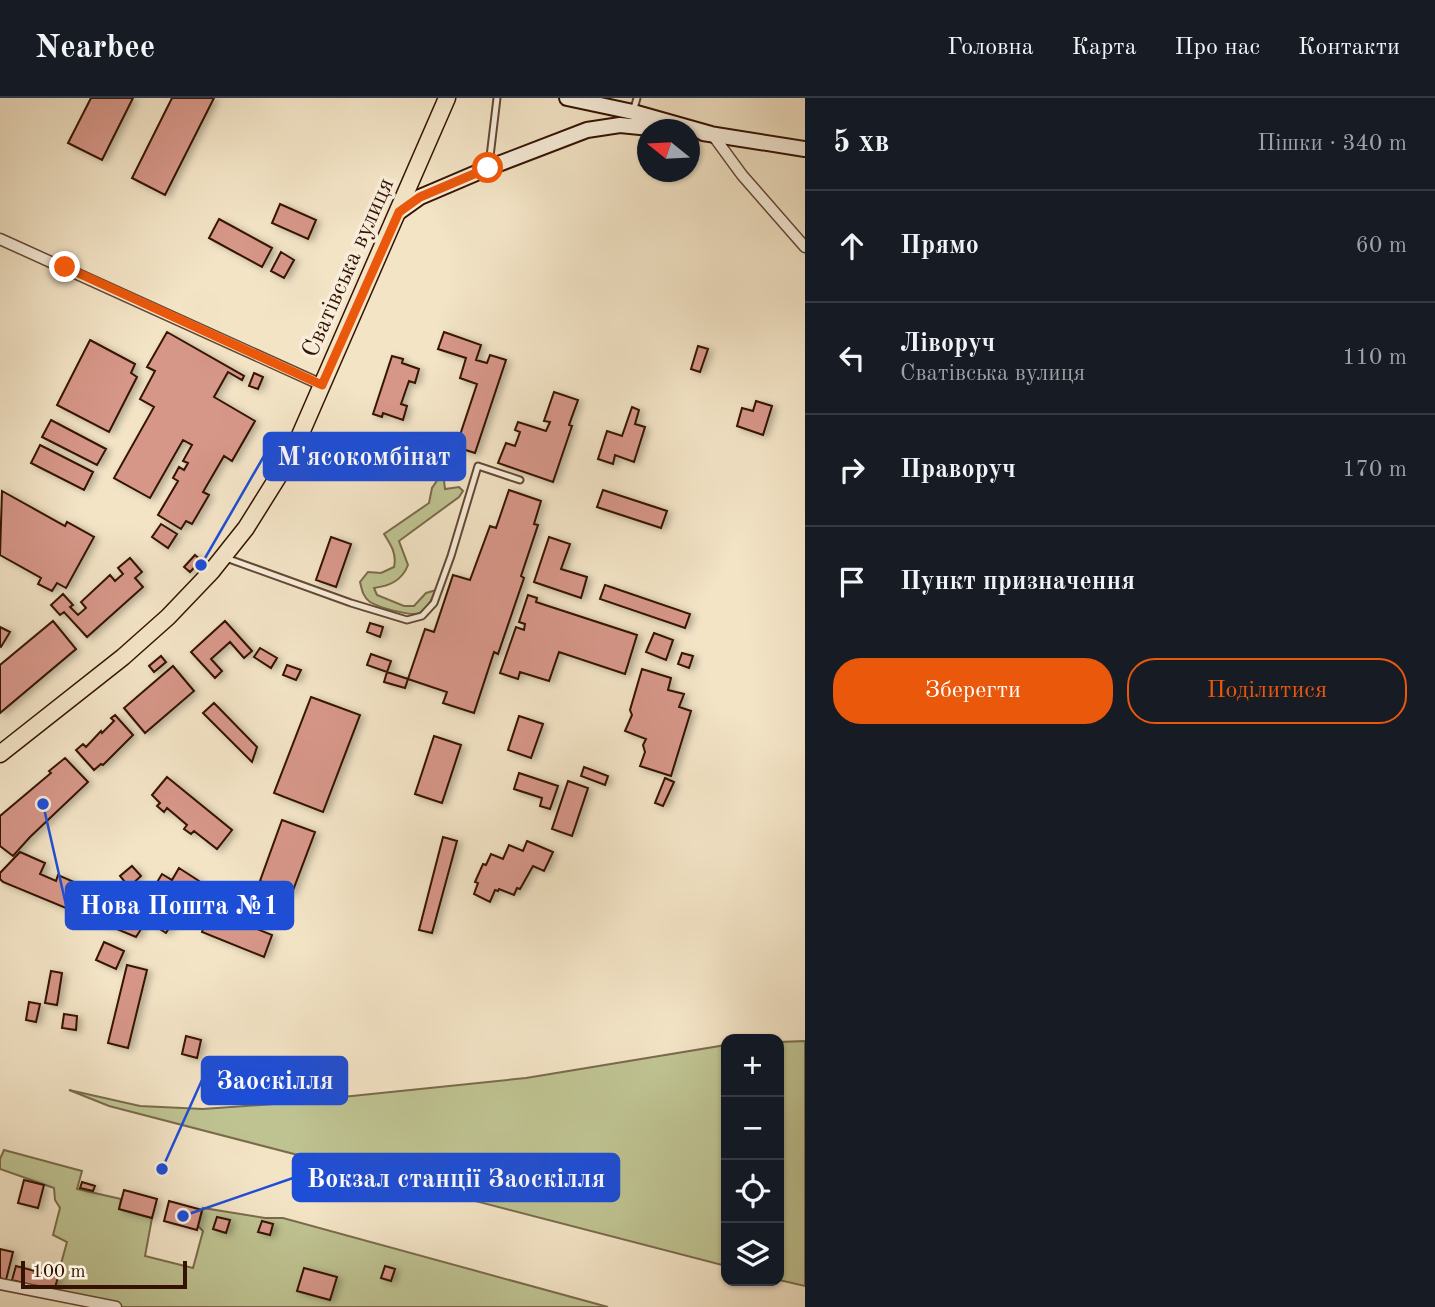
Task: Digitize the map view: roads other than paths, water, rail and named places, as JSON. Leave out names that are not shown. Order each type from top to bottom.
[{"type":"main road","name":"Сватівська вулиця","points":[[0,754],[124,657],[168,617],[246,528],[291,456],[447,98]]},
{"type":"street","points":[[567,98],[635,105],[711,134],[742,175],[805,247]]},
{"type":"street","points":[[399,212],[420,197],[587,130],[620,125],[637,127]]},
{"type":"street","points":[[700,132],[805,149]]},
{"type":"street","points":[[0,239],[322,385]]},
{"type":"street","points":[[0,1284],[56,1302],[116,1307]]},
{"type":"lane","points":[[488,168],[497,98]]},
{"type":"lane","points":[[223,557],[407,621],[422,616],[434,603],[478,467],[520,481]]},
{"type":"place","name":"М'ясокомбінат","points":[[201,565]]},
{"type":"place","name":"Нова Пошта №1","points":[[43,804]]},
{"type":"place","name":"Заоскiлля","points":[[162,1169]]},
{"type":"place","name":"Вокзал станції Заоскілля","points":[[183,1216]]}]
